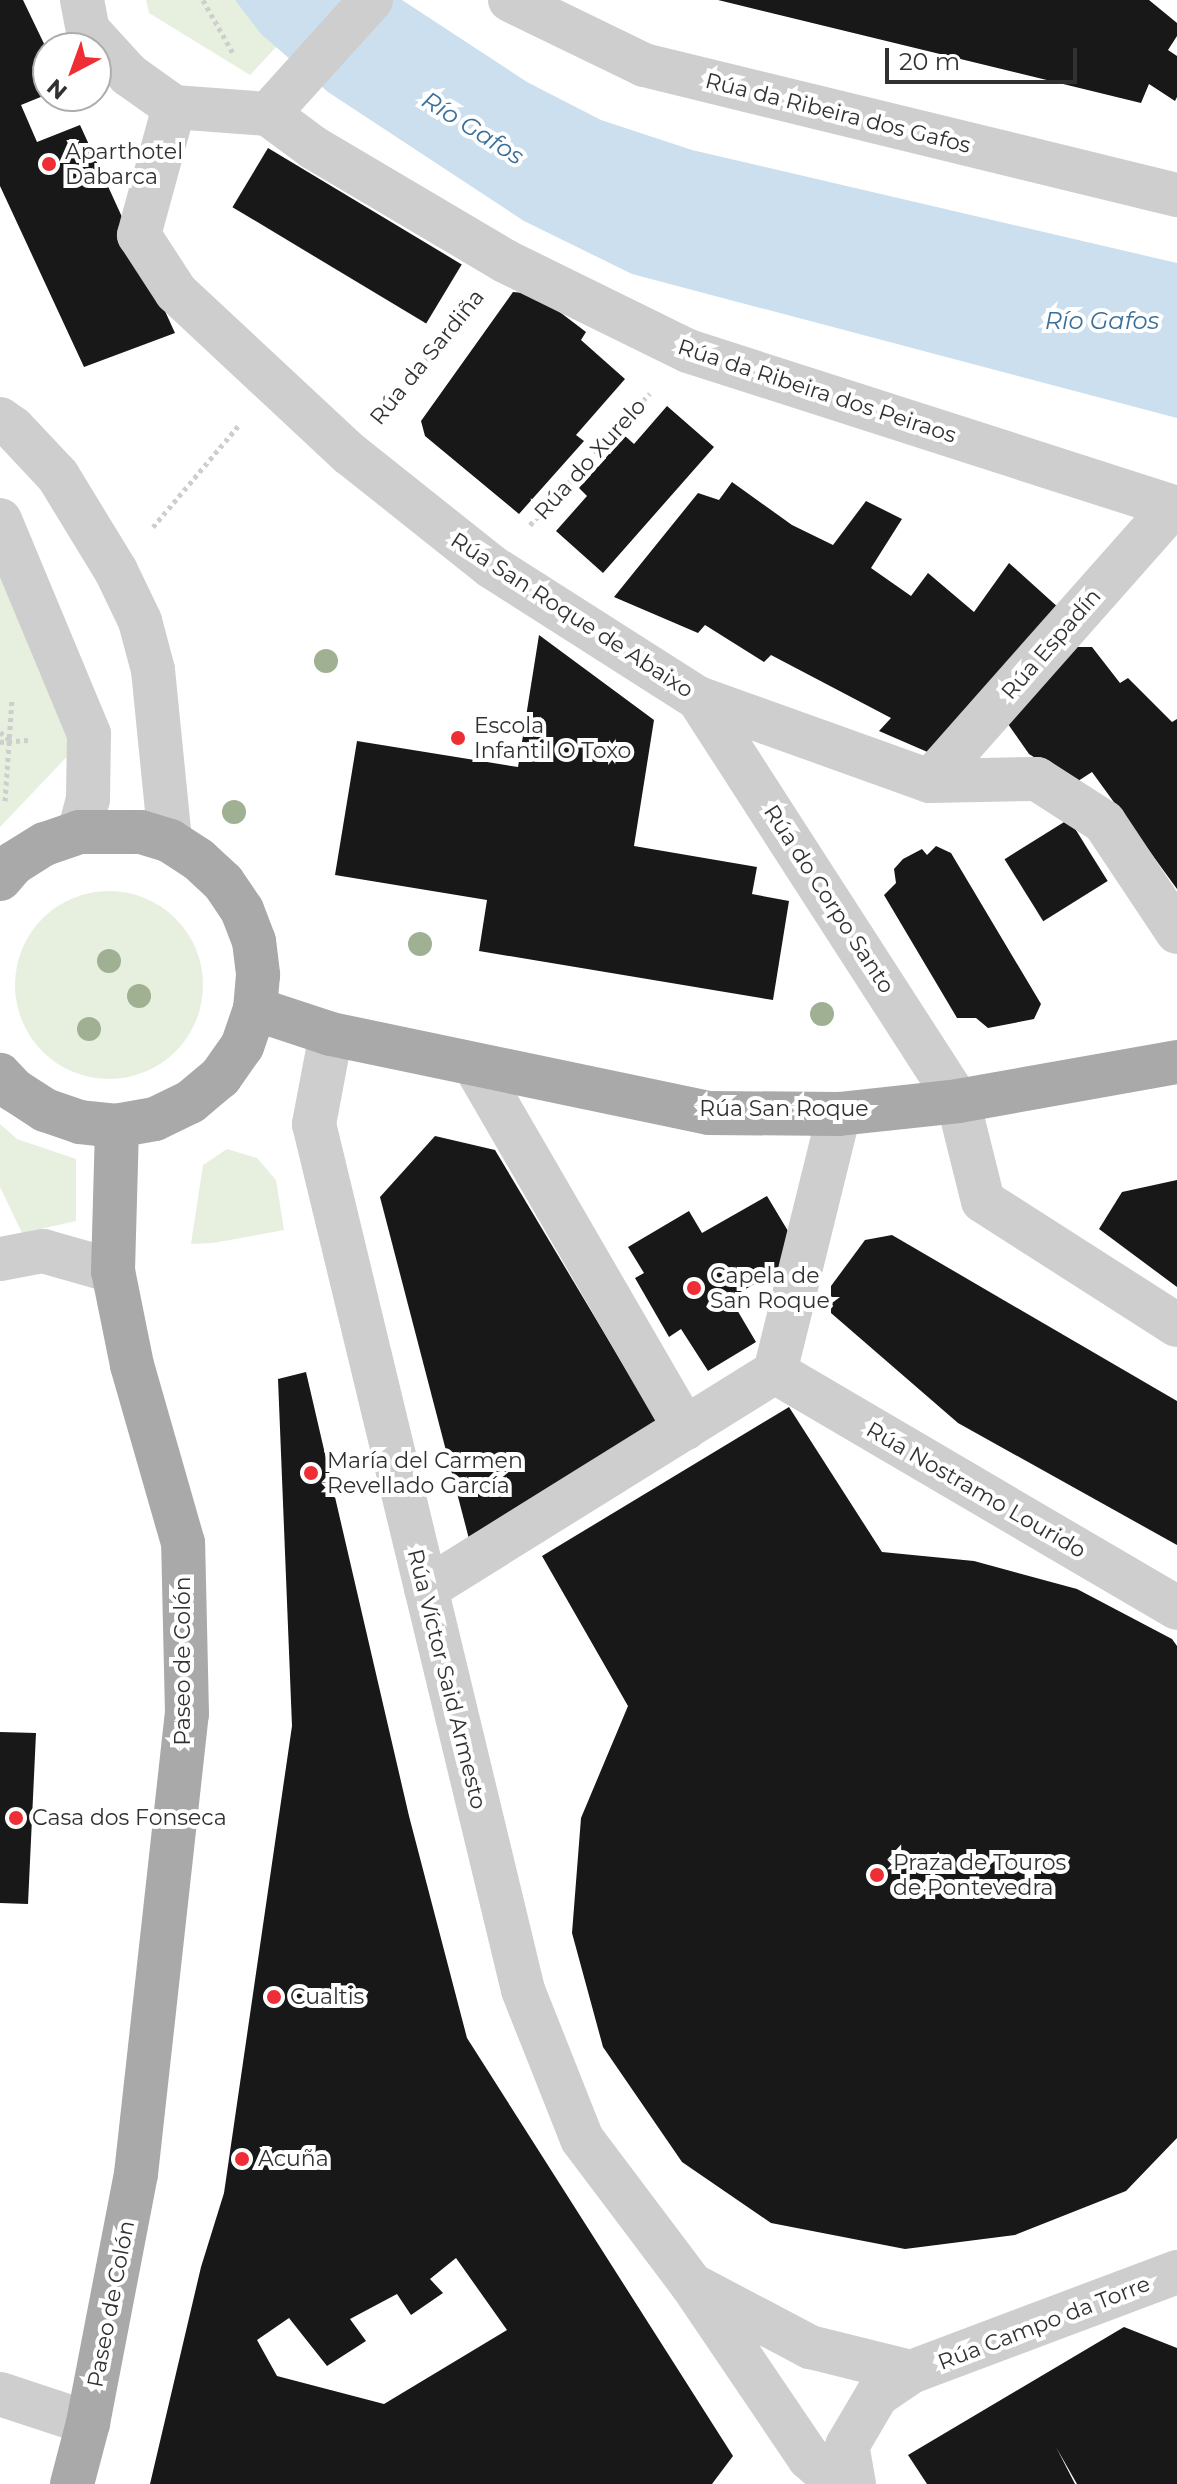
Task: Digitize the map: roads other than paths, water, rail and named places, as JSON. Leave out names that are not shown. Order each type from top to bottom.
[{"type":"main road","points":[[0,879],[14,863],[45,844],[79,832],[141,832],[170,841],[215,875],[242,910],[254,941],[257,964],[255,1009],[242,1046],[220,1077],[190,1102],[155,1119],[117,1126],[80,1122],[45,1110],[14,1090],[0,1075]]},
{"type":"main road","name":"Rúa San Roque","points":[[255,1009],[331,1034],[709,1113],[839,1114],[958,1101],[1177,1062]]},
{"type":"main road","name":"Paseo de Colón","points":[[72,2484],[88,2423],[136,2174],[187,1714],[183,1543],[132,1365],[113,1271],[117,1126]]},
{"type":"street","points":[[85,15],[129,75],[174,107],[268,114],[371,0]]},
{"type":"street","name":"Rúa da Ribeira dos Gafos","points":[[510,0],[644,65],[1177,195]]},
{"type":"street","name":"Rúa San Roque de Abaixo","points":[[174,107],[139,235],[176,292],[350,454],[492,567],[698,698],[930,781],[1037,779],[1104,822],[1177,932]]},
{"type":"street","name":"Rúa da Ribeira dos Peiraos","points":[[268,114],[314,148],[505,261],[688,351],[1175,508]]},
{"type":"street","points":[[4,415],[58,476],[116,571],[140,621],[153,670],[170,841]]},
{"type":"street","name":"Rúa Espadín","points":[[930,781],[1175,508]]},
{"type":"street","points":[[0,520],[89,734],[88,799],[79,832]]},
{"type":"street","name":"Rúa do Corpo Santo","points":[[698,698],[958,1101],[983,1201],[1177,1325]]},
{"type":"street","name":"Rúa Víctor Said Armesto","points":[[331,1034],[314,1124],[523,1990],[582,2139],[692,2285],[811,2475]]},
{"type":"street","points":[[475,1066],[685,1428]]},
{"type":"street","points":[[426,1589],[775,1372],[839,1114]]},
{"type":"street","points":[[0,1259],[43,1251],[113,1271]]},
{"type":"street","name":"Rúa Nostramo Lourido","points":[[775,1372],[1177,1608]]},
{"type":"street","name":"Rúa Campo da Torre","points":[[911,2372],[1176,2275]]},
{"type":"street","name":"Rúa Víctor Said Armesto","points":[[692,2285],[810,2347],[911,2372]]},
{"type":"street","points":[[854,2484],[847,2446],[877,2395],[911,2372]]},
{"type":"street","points":[[0,2394],[88,2423]]},
{"type":"water","name":"Río Gafos","points":[[235,0],[402,0],[527,82],[601,120],[692,150],[1177,263],[1177,418],[632,274],[524,221],[328,92],[261,34]]},
{"type":"place","name":"Aparthotel Dabarca","points":[[49,164]]},
{"type":"place","name":"Escola Infantil O Toxo","points":[[458,738]]},
{"type":"place","name":"Capela de San Roque","points":[[694,1288]]},
{"type":"place","name":"María del Carmen Revellado García","points":[[311,1473]]},
{"type":"place","name":"Casa dos Fonseca","points":[[16,1818]]},
{"type":"place","name":"Praza de Touros de Pontevedra","points":[[877,1875]]},
{"type":"place","name":"Cualtis","points":[[274,1997]]},
{"type":"place","name":"Acuña","points":[[242,2159]]}]
